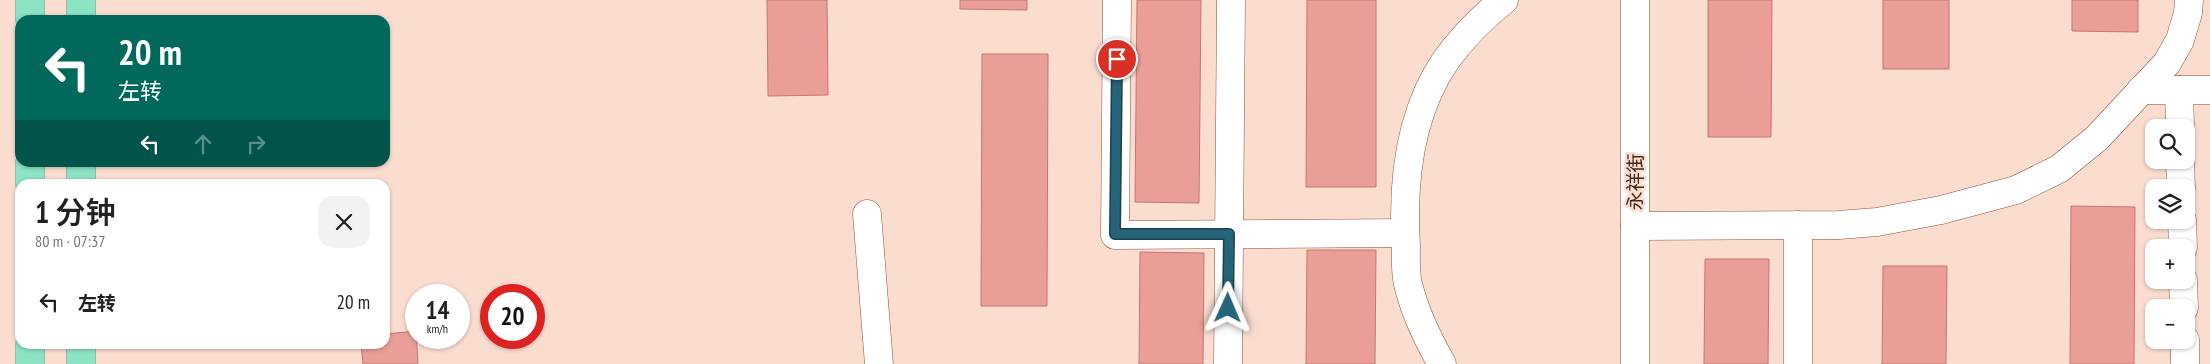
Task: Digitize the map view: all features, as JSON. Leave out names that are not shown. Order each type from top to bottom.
[{"type":"main road","points":[[30,0],[30,15]]},
{"type":"main road","points":[[81,0],[81,15]]},
{"type":"main road","points":[[30,349],[30,364]]},
{"type":"main road","points":[[81,349],[81,364]]},
{"type":"street","points":[[1118,0],[1115,234],[1405,233]]},
{"type":"street","points":[[1228,364],[1231,0]]},
{"type":"street","points":[[1442,364],[1424,333],[1408,282],[1405,233],[1407,163],[1421,109],[1446,60],[1489,12],[1504,0]]},
{"type":"street","name":"永祥街","points":[[1635,0],[1635,364]]},
{"type":"street","points":[[1635,226],[1798,225],[1877,222],[1941,210],[2016,190],[2059,169],[2097,138],[2167,63],[2180,40],[2188,14],[2188,0]]},
{"type":"street","points":[[2141,90],[2210,90]]},
{"type":"street","points":[[2179,90],[2180,119]]},
{"type":"street","points":[[868,214],[879,364]]},
{"type":"street","points":[[1798,225],[1798,364]]},
{"type":"street","points":[[2185,349],[2185,364]]},
{"type":"building","points":[[767,0],[827,0],[828,95],[768,96]]},
{"type":"building","points":[[960,0],[1027,0],[1027,10],[960,9]]},
{"type":"building","points":[[1137,0],[1201,0],[1199,203],[1135,202]]},
{"type":"building","points":[[1307,0],[1376,0],[1376,187],[1306,187]]},
{"type":"building","points":[[1708,0],[1772,0],[1771,137],[1708,137]]},
{"type":"building","points":[[1883,0],[1949,0],[1949,69],[1883,69]]},
{"type":"building","points":[[2072,0],[2138,0],[2138,32],[2072,31]]},
{"type":"building","points":[[982,54],[1048,54],[1047,306],[981,306]]},
{"type":"building","points":[[2071,206],[2135,207],[2134,364],[2070,364]]},
{"type":"building","points":[[1307,250],[1376,250],[1375,364],[1306,364]]},
{"type":"building","points":[[1140,252],[1204,253],[1203,364],[1139,364]]},
{"type":"building","points":[[1705,259],[1769,259],[1768,364],[1704,364]]},
{"type":"building","points":[[1883,266],[1947,266],[1946,364],[1882,364]]},
{"type":"building","points":[[405,332],[405,349],[417,349],[418,364],[363,364],[362,349],[390,349],[390,334]]},
{"type":"route","points":[[1117,59],[1115,234],[1229,234],[1228,308]]}]
